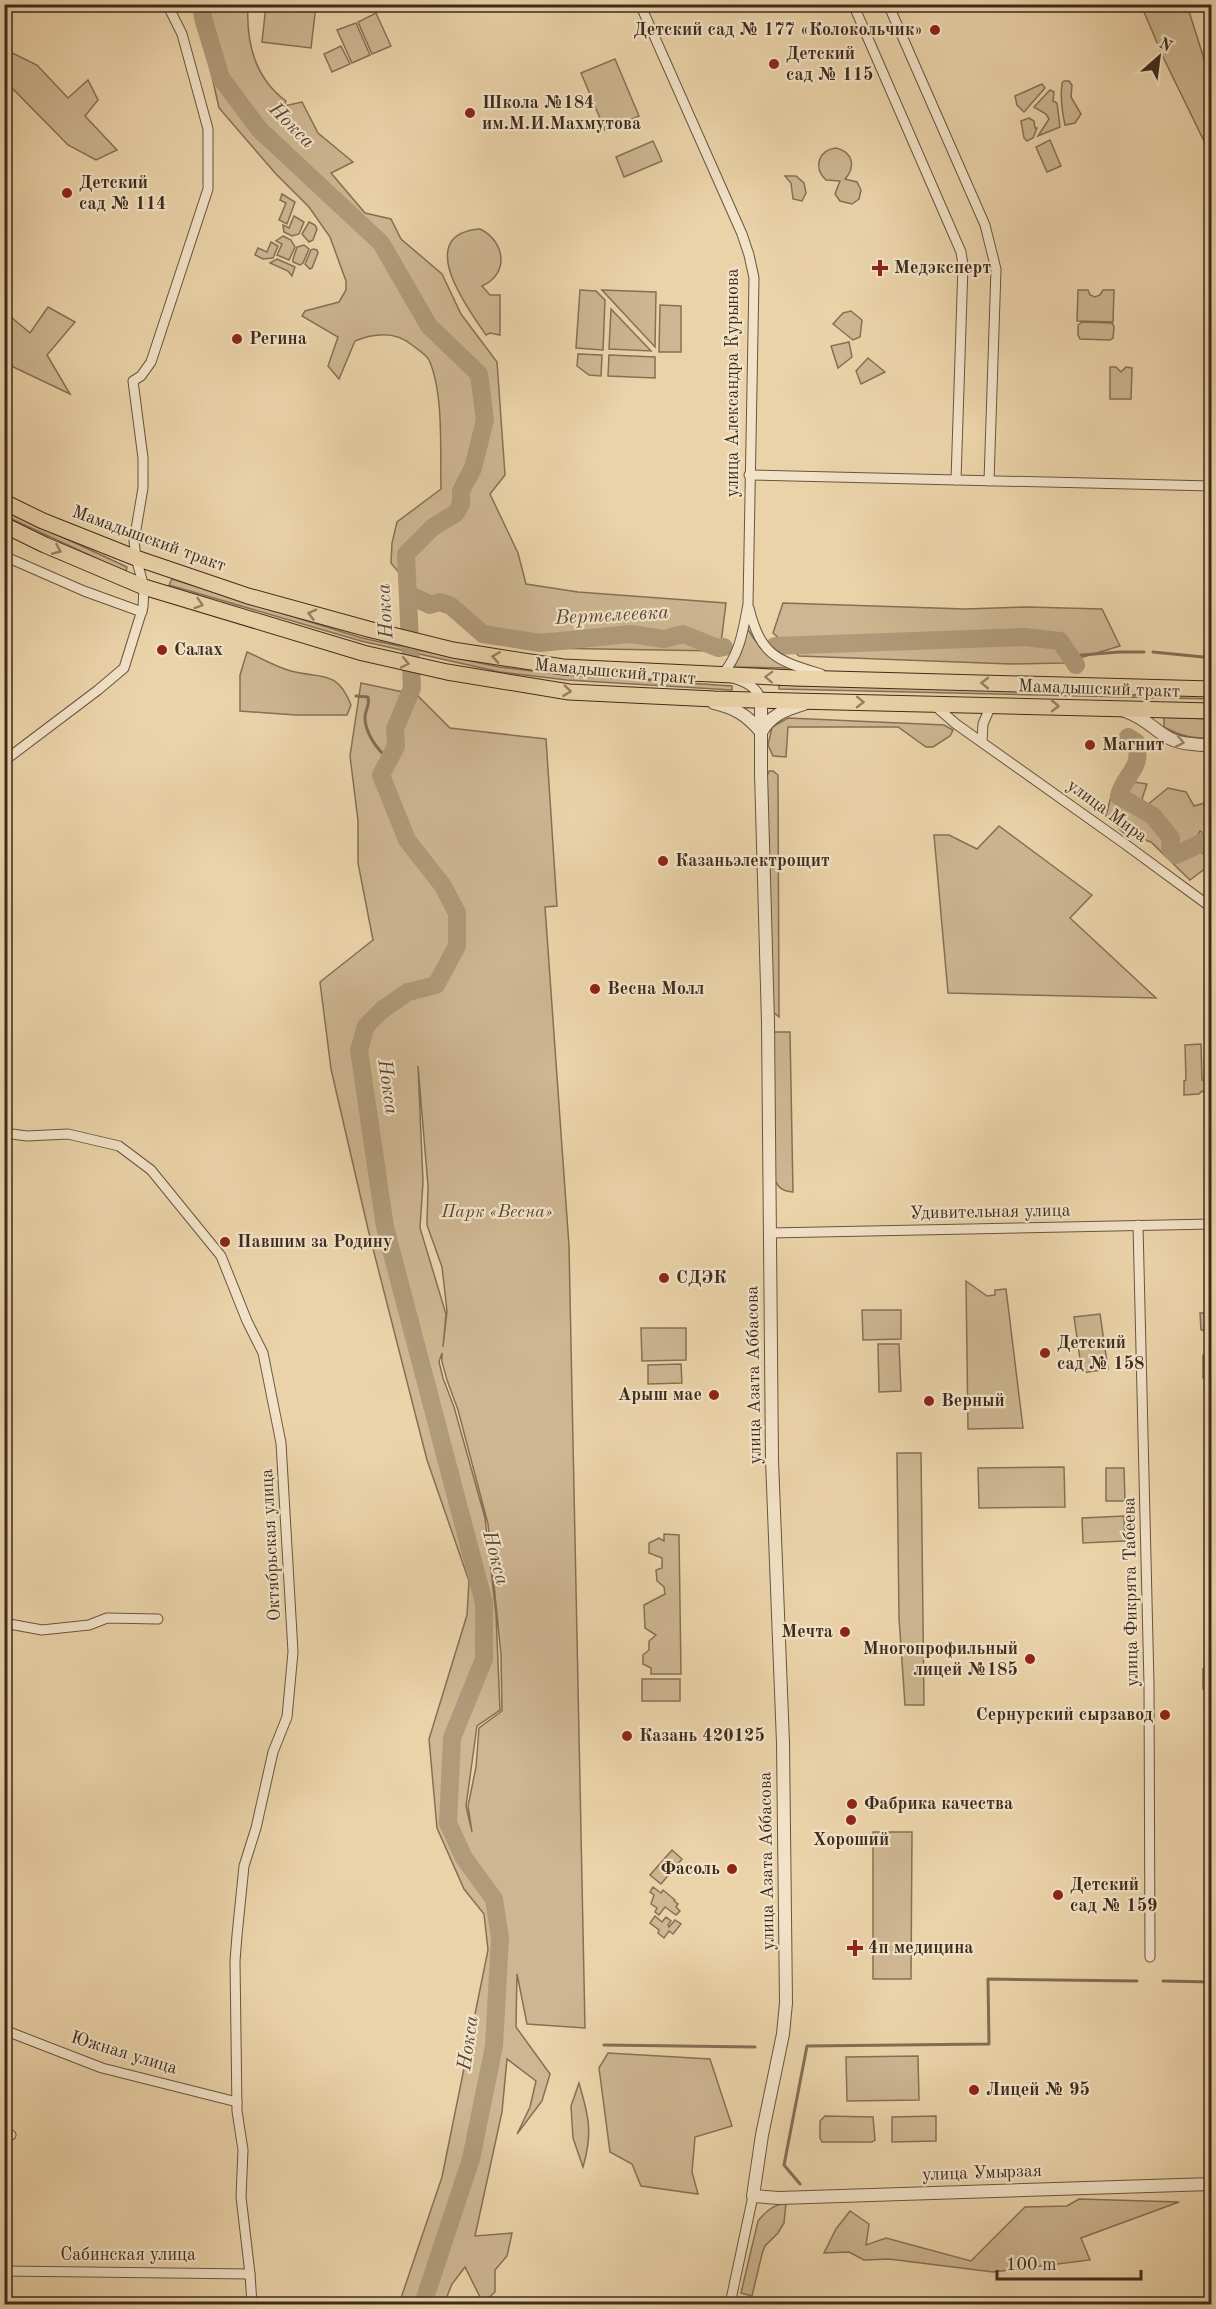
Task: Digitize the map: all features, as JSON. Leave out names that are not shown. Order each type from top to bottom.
[{"type":"main road","name":"Мамадышский тракт","points":[[4,502],[43,521],[136,558],[248,596],[453,650],[563,667],[837,680],[1212,689]]},
{"type":"main road","name":"Мамадышский тракт","points":[[4,525],[144,587],[363,653],[447,672],[569,692],[692,698],[1212,711]]},
{"type":"street","points":[[4,761],[90,697],[124,668],[142,612],[144,587],[134,541],[142,498],[143,458],[134,381],[141,376],[151,362],[208,189],[208,129],[182,34],[167,4]]},
{"type":"street","name":"улица Александра Курынова","points":[[640,4],[742,234],[754,278],[748,604],[736,657],[722,675]]},
{"type":"street","points":[[853,4],[961,252],[963,265],[956,480]]},
{"type":"street","points":[[888,4],[985,225],[994,255],[996,269],[989,481]]},
{"type":"street","points":[[749,475],[1212,486]]},
{"type":"street","points":[[4,556],[84,591],[142,612]]},
{"type":"street","name":"улица Александра Курынова","points":[[748,604],[758,639],[769,652],[780,660],[837,680]]},
{"type":"street","points":[[722,675],[752,687],[757,691],[761,700]]},
{"type":"street","points":[[692,698],[729,706],[749,717],[761,732],[778,712],[814,701]]},
{"type":"street","name":"улица Азата Аббасова","points":[[730,2304],[753,2196],[762,2135],[783,2034],[786,2003],[783,1743],[772,1460],[768,1022],[761,700]]},
{"type":"street","name":"улица Мира","points":[[933,704],[956,724],[1212,908]]},
{"type":"street","points":[[982,741],[983,724],[991,705]]},
{"type":"street","points":[[1115,708],[1143,718],[1170,740],[1181,743],[1212,744]]},
{"type":"street","name":"Октябрьская улица","points":[[4,1132],[27,1136],[68,1134],[119,1146],[151,1170],[221,1256],[247,1321],[263,1353],[281,1443],[293,1652],[287,1717],[273,1752],[256,1828],[244,1866],[235,1961],[237,2102],[243,2150],[241,2197],[252,2304]]},
{"type":"street","name":"Удивительная улица","points":[[770,1233],[1212,1224]]},
{"type":"street","name":"улица Фикрята Табеева","points":[[1138,1225],[1149,1674],[1150,1957]]},
{"type":"street","points":[[4,1623],[42,1630],[89,1625],[107,1618],[158,1619]]},
{"type":"street","name":"Южная улица","points":[[4,2030],[102,2068],[237,2102]]},
{"type":"street","name":"улица Умырзая","points":[[753,2196],[779,2198],[1212,2184]]},
{"type":"street","name":"Сабинская улица","points":[[4,2271],[250,2274]]},
{"type":"green space","points":[[196,5],[248,5],[251,46],[267,82],[286,101],[284,106],[302,102],[318,133],[353,162],[331,173],[365,213],[391,219],[401,239],[442,274],[461,314],[497,362],[505,475],[490,494],[518,553],[526,584],[578,592],[726,603],[720,651],[540,648],[470,633],[442,601],[411,587],[391,563],[392,543],[397,522],[441,489],[439,406],[434,374],[426,356],[405,340],[392,335],[370,336],[355,341],[339,379],[328,366],[338,337],[302,316],[305,311],[339,302],[346,290],[346,281],[330,237],[309,207],[276,174],[219,108]]},
{"type":"green space","points":[[266,5],[316,5],[311,48],[262,42]]},
{"type":"green space","points":[[1141,5],[1187,5],[1211,81],[1211,150],[1205,143],[1164,59]]},
{"type":"green space","points":[[376,13],[391,46],[372,54],[358,22]]},
{"type":"green space","points":[[356,23],[370,55],[352,63],[337,30]]},
{"type":"green space","points":[[341,46],[350,64],[332,72],[324,54]]},
{"type":"green space","points":[[4,49],[37,65],[68,98],[88,80],[98,100],[85,116],[117,150],[96,160],[68,145],[11,87],[5,91]]},
{"type":"green space","points":[[615,59],[639,116],[605,130],[581,73]]},
{"type":"green space","points":[[1064,81],[1069,81],[1072,85],[1071,97],[1081,114],[1075,123],[1065,125],[1061,99]]},
{"type":"green space","points":[[1042,84],[1045,88],[1024,112],[1017,105],[1015,96]]},
{"type":"green space","points":[[1050,90],[1054,92],[1053,101],[1057,103],[1060,127],[1038,136],[1049,119],[1046,114],[1034,107]]},
{"type":"green space","points":[[1029,118],[1034,121],[1035,128],[1037,128],[1033,138],[1027,141],[1024,138],[1021,121]]},
{"type":"green space","points":[[1050,140],[1061,166],[1047,172],[1036,147]]},
{"type":"green space","points":[[653,141],[662,161],[624,177],[616,157]]},
{"type":"green space","points":[[836,148],[846,153],[851,161],[851,170],[845,179],[857,182],[861,190],[859,199],[852,204],[840,201],[835,194],[840,181],[826,180],[820,170],[821,156],[830,149]]},
{"type":"green space","points":[[785,176],[796,176],[804,183],[806,193],[802,201],[793,199],[791,183]]},
{"type":"green space","points":[[282,194],[295,202],[287,224],[279,220],[286,203],[280,200]]},
{"type":"green space","points":[[294,216],[304,222],[299,234],[292,236],[284,232],[283,225],[289,228]]},
{"type":"green space","points":[[309,222],[317,229],[313,240],[309,242],[302,234]]},
{"type":"green space","points":[[480,229],[495,241],[501,258],[497,274],[482,286],[490,295],[500,295],[500,335],[490,333],[486,335],[458,291],[447,258],[450,244],[460,234]]},
{"type":"green space","points":[[283,236],[291,240],[295,247],[289,260],[277,255],[282,244],[276,241]]},
{"type":"green space","points":[[271,242],[278,246],[273,258],[263,259],[255,255],[258,248],[267,252]]},
{"type":"green space","points":[[304,245],[309,249],[300,265],[293,262],[293,259],[297,247]]},
{"type":"green space","points":[[313,249],[318,253],[310,269],[305,264]]},
{"type":"green space","points":[[277,259],[295,267],[292,276],[288,271],[270,263]]},
{"type":"green space","points":[[580,290],[596,291],[605,300],[603,350],[576,348]]},
{"type":"green space","points":[[602,290],[656,292],[655,347]]},
{"type":"green space","points":[[1078,290],[1088,290],[1090,295],[1095,297],[1103,290],[1114,290],[1113,322],[1077,321]]},
{"type":"green space","points":[[660,305],[681,306],[681,352],[659,352]]},
{"type":"green space","points":[[48,307],[75,322],[47,355],[70,394],[5,363],[5,312],[30,333]]},
{"type":"green space","points":[[611,309],[651,351],[609,349]]},
{"type":"green space","points":[[851,311],[862,320],[860,337],[853,340],[833,324],[843,313]]},
{"type":"green space","points":[[1082,322],[1112,323],[1113,338],[1110,340],[1080,339],[1078,325]]},
{"type":"green space","points":[[849,342],[852,357],[838,368],[831,346]]},
{"type":"green space","points":[[578,354],[602,355],[601,376],[589,375],[577,366]]},
{"type":"green space","points":[[609,355],[655,357],[655,378],[608,376]]},
{"type":"green space","points":[[868,358],[885,372],[861,384],[856,371]]},
{"type":"green space","points":[[1110,367],[1116,367],[1121,372],[1126,367],[1132,368],[1131,399],[1110,399]]},
{"type":"green space","points":[[4,510],[127,567],[126,572],[5,516]]},
{"type":"green space","points":[[172,579],[362,638],[499,667],[566,675],[732,686],[732,690],[567,680],[500,672],[361,641],[169,585]]},
{"type":"green space","points":[[783,603],[965,609],[1027,607],[1102,609],[1120,646],[1063,663],[1011,664],[799,656],[773,633]]},
{"type":"green space","points":[[747,628],[764,652],[790,668],[733,667],[741,652]]},
{"type":"green space","points":[[247,652],[285,669],[334,681],[346,694],[351,705],[347,715],[296,715],[240,711],[240,675]]},
{"type":"green space","name":"Парк «Весна»","points":[[361,683],[417,695],[450,728],[546,739],[557,906],[545,907],[569,1246],[585,2028],[527,2024],[517,1974],[516,2027],[550,2074],[542,2101],[517,2134],[530,2107],[536,2081],[507,2059],[502,2112],[475,2236],[512,2233],[507,2256],[495,2270],[495,2292],[483,2303],[465,2267],[452,2284],[444,2304],[399,2304],[442,2177],[488,1950],[484,1914],[464,1889],[437,1828],[429,1739],[467,1615],[469,1581],[427,1460],[368,1229],[331,1069],[320,982],[373,940],[358,863],[358,821],[350,756]],"holes":[[[418,1066],[428,1186],[427,1225],[442,1267],[447,1311],[443,1347],[446,1314],[420,1228],[423,1182]],[[442,1353],[442,1362],[458,1410],[488,1524],[501,1655],[502,1711],[479,1728],[476,1767],[468,1806],[472,1832],[466,1806],[477,1726],[500,1710],[496,1614],[485,1518],[454,1407],[443,1378],[439,1362]]]},
{"type":"green space","points":[[779,685],[1211,695],[1212,699],[779,689]]},
{"type":"green space","points":[[1164,717],[1211,719],[1211,737],[1193,737],[1175,732],[1164,727]]},
{"type":"green space","points":[[788,718],[944,725],[953,730],[950,736],[933,747],[926,747],[898,727],[788,727],[786,757],[773,756],[768,745],[772,727]]},
{"type":"green space","points":[[769,771],[778,775],[779,1017],[773,1012],[767,776]]},
{"type":"green space","points":[[1128,781],[1147,784],[1142,799],[1147,805],[1168,788],[1186,792],[1194,806],[1211,801],[1211,838],[1200,831],[1194,842],[1211,864],[1190,880],[1151,842],[1124,833],[1106,816],[1113,788]]},
{"type":"green space","points":[[999,826],[1092,895],[1070,918],[1156,998],[948,993],[934,835],[949,835],[977,849]]},
{"type":"green space","points":[[775,1032],[790,1032],[793,1192],[781,1188],[774,1178],[772,1039]]},
{"type":"green space","points":[[1201,1044],[1202,1080],[1206,1081],[1211,1070],[1211,1096],[1202,1091],[1199,1094],[1184,1095],[1185,1045]]},
{"type":"green space","points":[[966,1281],[987,1296],[995,1295],[995,1290],[1006,1289],[1023,1428],[968,1429]]},
{"type":"green space","points":[[862,1310],[901,1310],[901,1339],[863,1340]]},
{"type":"green space","points":[[1200,1313],[1211,1313],[1211,1332],[1201,1330]]},
{"type":"green space","points":[[1100,1314],[1108,1369],[1082,1373],[1074,1317]]},
{"type":"green space","points":[[641,1328],[686,1328],[686,1360],[642,1361]]},
{"type":"green space","points":[[878,1344],[899,1344],[901,1391],[879,1392]]},
{"type":"green space","points":[[1203,1355],[1211,1355],[1211,1378],[1203,1378]]},
{"type":"green space","points":[[681,1364],[682,1383],[648,1384],[648,1365]]},
{"type":"green space","points":[[897,1453],[921,1453],[924,1705],[905,1705],[899,1618]]},
{"type":"green space","points":[[1064,1467],[1065,1507],[979,1508],[978,1468]]},
{"type":"green space","points":[[1106,1468],[1124,1468],[1125,1501],[1106,1501]]},
{"type":"green space","points":[[1124,1516],[1125,1541],[1083,1543],[1082,1518]]},
{"type":"green space","points":[[664,1534],[679,1535],[681,1674],[651,1674],[651,1668],[643,1664],[643,1655],[649,1650],[649,1641],[656,1635],[645,1628],[644,1605],[665,1594],[664,1587],[657,1581],[656,1570],[662,1568],[662,1558],[649,1553],[649,1543],[659,1538],[664,1541]]},
{"type":"green space","points":[[1211,1668],[1211,1689],[1203,1689],[1203,1669]]},
{"type":"green space","points":[[642,1679],[680,1679],[680,1701],[642,1701]]},
{"type":"green space","points":[[873,1832],[912,1832],[911,1979],[873,1979]]},
{"type":"green space","points":[[672,1850],[682,1859],[661,1884],[650,1875]]},
{"type":"green space","points":[[653,1887],[661,1893],[663,1890],[675,1900],[678,1904],[676,1907],[680,1911],[676,1915],[665,1907],[659,1915],[655,1912],[657,1908],[651,1904],[654,1895],[650,1892]]},
{"type":"green space","points":[[655,1916],[662,1922],[666,1917],[671,1921],[669,1927],[675,1920],[681,1924],[673,1934],[669,1931],[664,1938],[658,1933],[659,1930],[650,1923]]},
{"type":"green space","points":[[608,2053],[710,2059],[732,2126],[695,2137],[692,2172],[698,2194],[641,2186],[632,2164],[610,2152],[599,2068]]},
{"type":"green space","points":[[918,2056],[919,2100],[847,2101],[846,2057]]},
{"type":"green space","points":[[579,2083],[589,2134],[583,2167],[573,2138],[571,2106]]},
{"type":"green space","points":[[825,2116],[873,2117],[875,2140],[872,2142],[822,2142],[820,2121]]},
{"type":"green space","points":[[936,2116],[936,2141],[892,2142],[892,2117]]},
{"type":"green space","points":[[1079,2199],[1179,2202],[1081,2238],[1090,2260],[993,2272],[889,2259],[864,2260],[849,2252],[824,2253],[836,2229],[850,2211],[869,2224],[866,2245],[886,2238],[971,2261],[1025,2207],[1067,2206]]},
{"type":"green space","points":[[786,2203],[784,2223],[765,2246],[762,2254],[752,2296],[741,2293],[758,2221],[770,2209]]},
{"type":"waterway","name":"Нокса","points":[[201,4],[221,78],[259,129],[381,243],[429,326],[479,374],[485,420],[473,468],[461,491],[461,504],[456,513],[433,527],[406,554],[412,688],[395,729],[396,746],[381,775],[407,840],[443,886],[457,913],[457,946],[436,985],[408,992],[382,1010],[366,1026],[359,1050],[385,1227],[484,1603],[484,1659],[452,1738],[448,1823],[464,1858],[494,1899],[500,1938],[494,2046],[471,2159],[423,2304]]},
{"type":"waterway","name":"Вертелеевка","points":[[408,595],[430,605],[440,602],[451,606],[483,634],[540,643],[631,634],[664,639],[683,634],[718,648],[724,647]]},
{"type":"waterway","name":"Вертелеевка","points":[[775,646],[1025,637],[1060,641],[1076,665]]},
{"type":"waterway","points":[[1153,652],[1203,657],[1212,651]]},
{"type":"waterway","points":[[1070,656],[1144,652]]},
{"type":"waterway","points":[[356,696],[368,697],[365,722],[376,745],[388,758]]},
{"type":"waterway","name":"Вертелеевка","points":[[1128,737],[1136,742],[1137,759],[1119,796],[1153,816],[1171,838],[1170,848],[1176,855],[1212,838]]},
{"type":"waterway","points":[[800,2184],[784,2165],[807,2046],[989,2044],[988,1979],[1137,1981]]},
{"type":"waterway","points":[[1163,1981],[1212,1982]]},
{"type":"waterway","points":[[604,2045],[755,2047]]},
{"type":"place","name":"Детский сад № 177 «Колокольчик»","points":[[935,30]]},
{"type":"place","name":"Детский сад № 115","points":[[774,64]]},
{"type":"place","name":"Школа №184 им.М.И.Махмутова","points":[[470,113]]},
{"type":"place","name":"Детский сад № 114","points":[[67,193]]},
{"type":"place","name":"Медэксперт","points":[[880,268]]},
{"type":"place","name":"Регина","points":[[237,339]]},
{"type":"place","name":"Салах","points":[[162,650]]},
{"type":"place","name":"Магнит","points":[[1090,745]]},
{"type":"place","name":"Казаньэлектрощит","points":[[663,861]]},
{"type":"place","name":"Весна Молл","points":[[595,989]]},
{"type":"place","name":"Павшим за Родину","points":[[225,1242]]},
{"type":"place","name":"СДЭК","points":[[664,1278]]},
{"type":"place","name":"Детский сад № 158","points":[[1045,1353]]},
{"type":"place","name":"Арыш мае","points":[[714,1395]]},
{"type":"place","name":"Верный","points":[[929,1401]]},
{"type":"place","name":"Мечта","points":[[845,1632]]},
{"type":"place","name":"Многопрофильный лицей №185","points":[[1030,1659]]},
{"type":"place","name":"Сернурский сырзавод","points":[[1165,1715]]},
{"type":"place","name":"Казань 420125","points":[[627,1736]]},
{"type":"place","name":"Фабрика качества","points":[[852,1804]]},
{"type":"place","name":"Хороший","points":[[851,1820]]},
{"type":"place","name":"Фасоль","points":[[732,1869]]},
{"type":"place","name":"Детский сад № 159","points":[[1058,1895]]},
{"type":"place","name":"4п медицина","points":[[855,1948]]},
{"type":"place","name":"Лицей № 95","points":[[974,2090]]}]
